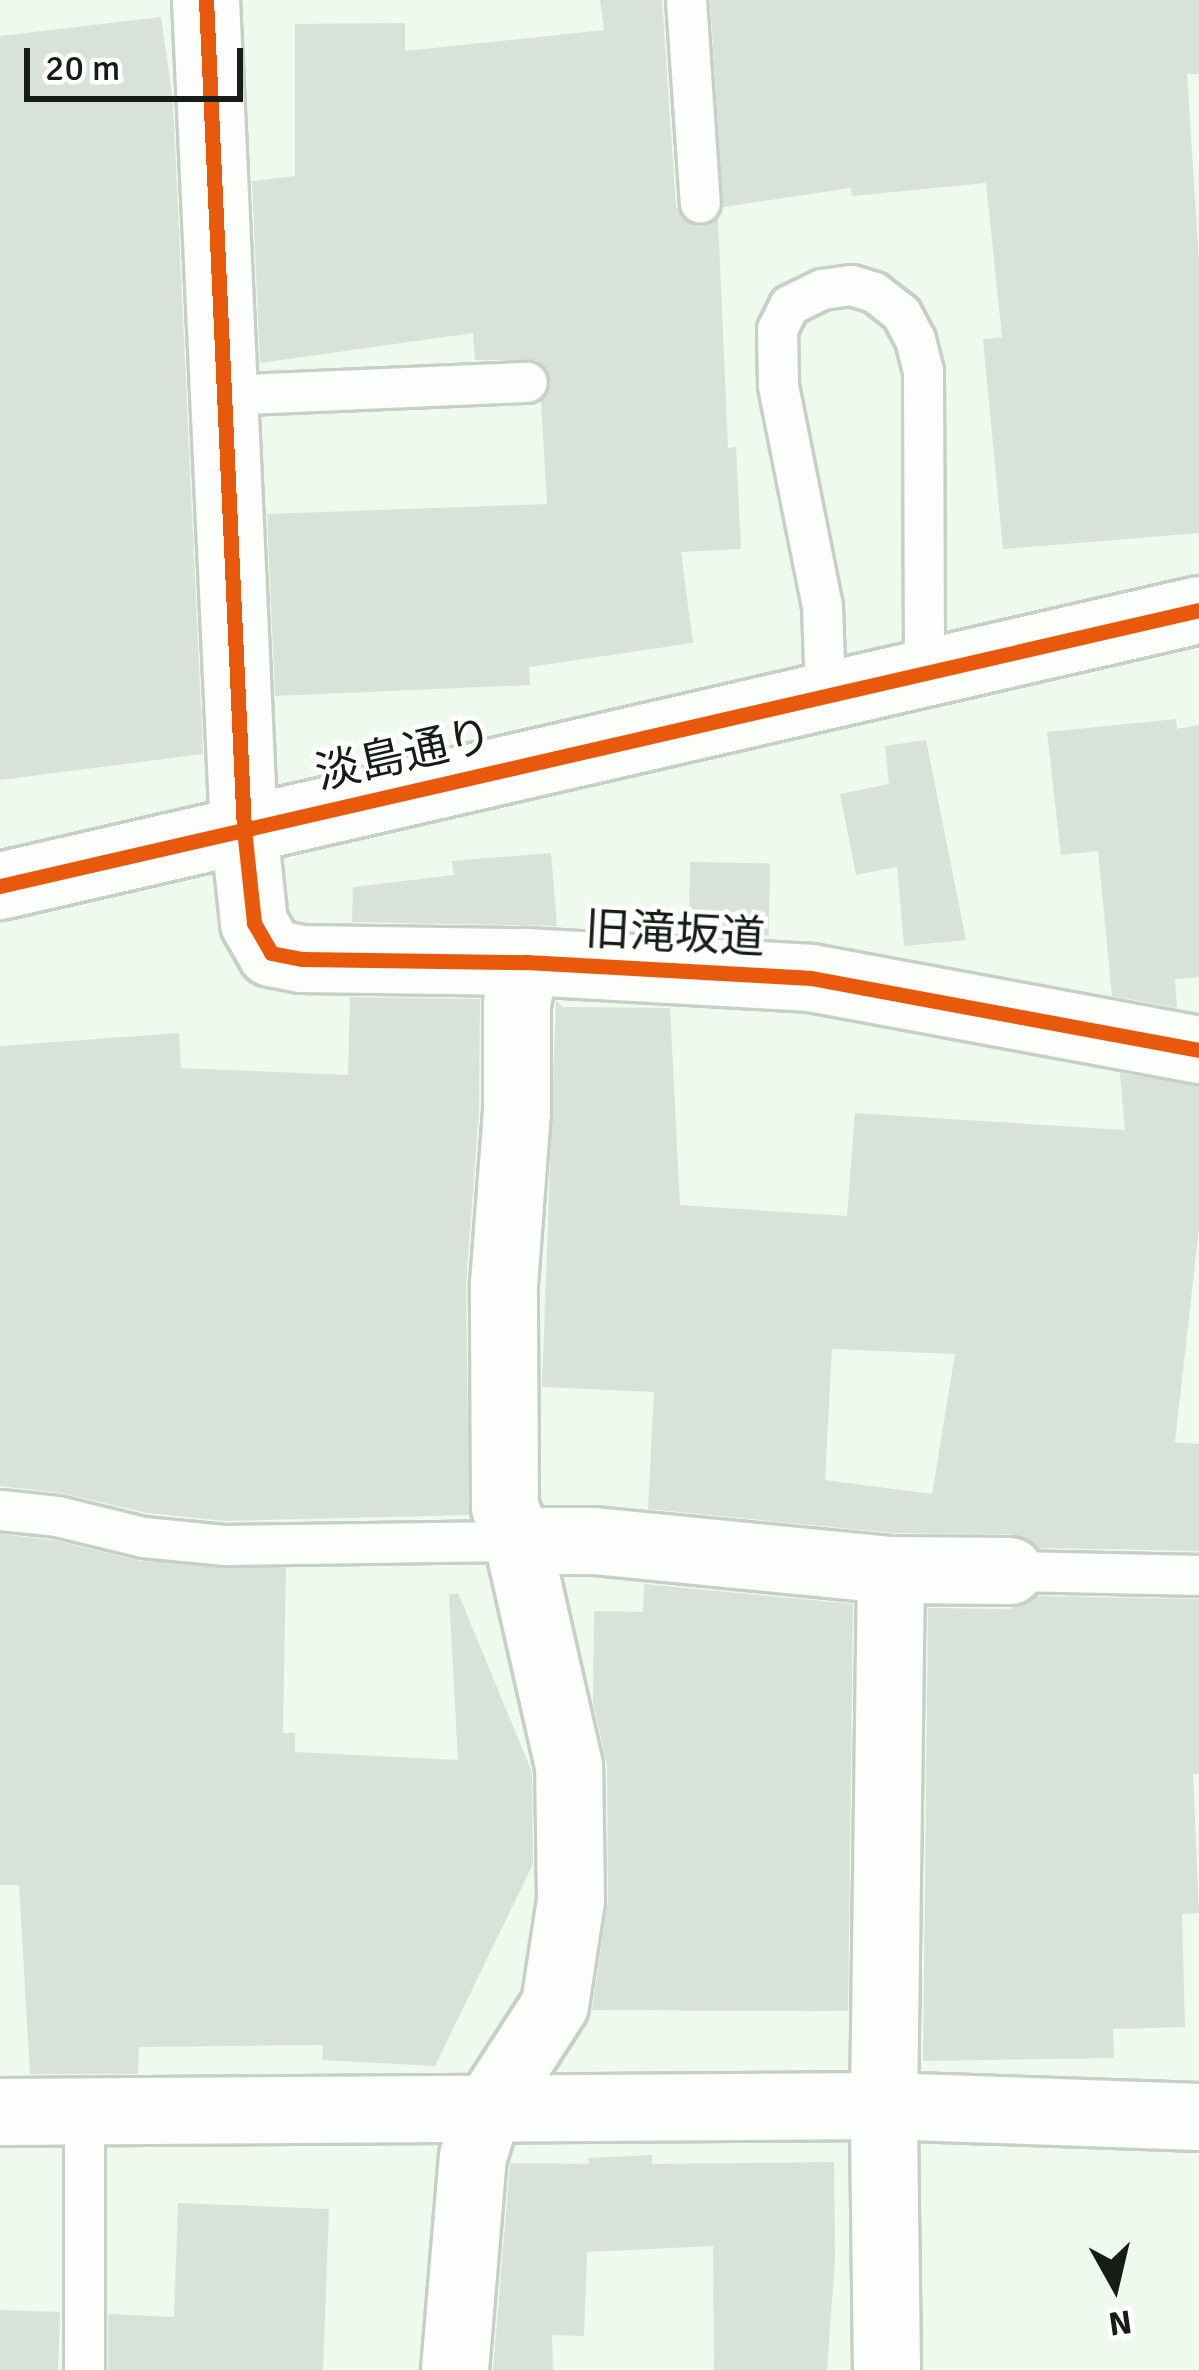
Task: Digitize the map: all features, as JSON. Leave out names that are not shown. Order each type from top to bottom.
[{"type":"street","points":[[206,0],[244,829]]},
{"type":"street","points":[[924,673],[1199,610]]},
{"type":"street","name":"淡島通り","points":[[0,886],[924,673]]},
{"type":"street","name":"旧滝坂道","points":[[244,829],[254,923],[271,953],[302,959],[526,962],[811,978],[1199,1050]]},
{"type":"street","points":[[455,2370],[473,2156],[488,2109],[555,2005],[572,1901],[569,1766],[518,1541],[505,1507],[504,1284],[517,1111],[518,1003],[526,962]]},
{"type":"street","points":[[518,1541],[594,1541],[891,1570],[1010,1571]]},
{"type":"street","points":[[887,2370],[884,2106],[891,1570]]},
{"type":"street","points":[[0,2112],[884,2106],[1199,2117]]},
{"type":"lane","points":[[686,0],[700,203]]},
{"type":"lane","points":[[825,695],[822,606],[778,385],[777,329],[789,305],[822,289],[851,285],[874,292],[901,313],[915,339],[923,371],[924,673]]},
{"type":"lane","points":[[225,395],[527,382]]},
{"type":"lane","points":[[0,1510],[57,1516],[143,1537],[224,1545],[518,1541]]},
{"type":"lane","points":[[1010,1571],[1199,1575]]},
{"type":"lane","points":[[84,2112],[84,2370]]},
{"type":"building","points":[[600,0],[662,0],[676,206],[691,225],[703,227],[718,218],[728,448],[736,447],[741,549],[681,552],[693,643],[529,667],[530,685],[275,696],[267,514],[547,504],[541,402],[551,382],[537,360],[475,360],[473,333],[260,363],[252,181],[295,176],[295,24],[405,23],[405,51],[604,30]]},
{"type":"building","points":[[710,0],[1199,0],[1199,74],[1187,74],[1199,261],[1199,533],[1003,549],[983,339],[1002,337],[986,183],[852,196],[851,188],[723,207]]},
{"type":"building","points":[[161,17],[173,101],[203,754],[0,780],[0,36]]},
{"type":"building","points":[[1176,719],[1177,729],[1199,725],[1199,977],[1175,979],[1177,1008],[1112,996],[1098,851],[1061,855],[1047,732]]},
{"type":"building","points":[[926,740],[966,940],[904,946],[897,867],[856,875],[840,794],[889,784],[885,746]]},
{"type":"building","points":[[551,853],[557,926],[352,922],[353,887],[454,875],[452,861]]},
{"type":"building","points":[[690,862],[770,863],[769,935],[689,934]]},
{"type":"building","points":[[350,997],[480,999],[479,1110],[466,1284],[469,1515],[225,1521],[147,1513],[62,1493],[0,1486],[0,1046],[179,1033],[181,1068],[348,1075]]},
{"type":"building","points":[[556,1001],[563,1007],[670,1008],[680,1205],[847,1216],[855,1113],[1125,1130],[1120,1073],[1199,1086],[1199,1228],[1175,1442],[1199,1444],[1199,1551],[1038,1548],[1010,1534],[893,1533],[648,1509],[654,1392],[542,1387]],"holes":[[[832,1349],[955,1354],[932,1494],[825,1480]]]},
{"type":"building","points":[[0,1534],[53,1540],[140,1561],[286,1568],[283,1733],[295,1733],[295,1752],[458,1760],[449,1595],[458,1593],[532,1772],[533,1864],[435,2066],[322,2060],[323,2045],[139,2047],[138,2074],[30,2074],[19,1885],[0,1885]]},
{"type":"building","points":[[644,1584],[853,1604],[848,2011],[592,2010],[608,1901],[607,1765],[593,1703],[594,1611],[643,1612]]},
{"type":"building","points":[[1037,1596],[1199,1599],[1199,1774],[1193,1774],[1199,1913],[1182,1914],[1185,2027],[1113,2029],[1114,2058],[923,2061],[928,1608],[1010,1609]]},
{"type":"building","points":[[652,2155],[652,2164],[834,2162],[835,2259],[827,2370],[714,2370],[713,2246],[587,2252],[584,2336],[552,2335],[553,2370],[493,2370],[510,2163],[589,2164],[588,2158]]},
{"type":"building","points":[[178,2203],[329,2209],[323,2370],[108,2370],[108,2314],[174,2317]]},
{"type":"building","points":[[0,2310],[60,2312],[58,2370],[0,2370]]},
{"type":"cycle path","points":[[206,0],[244,829],[254,923],[271,953],[302,959],[526,962],[811,978],[1199,1050]]},
{"type":"cycle path","points":[[0,886],[1199,610]]}]
